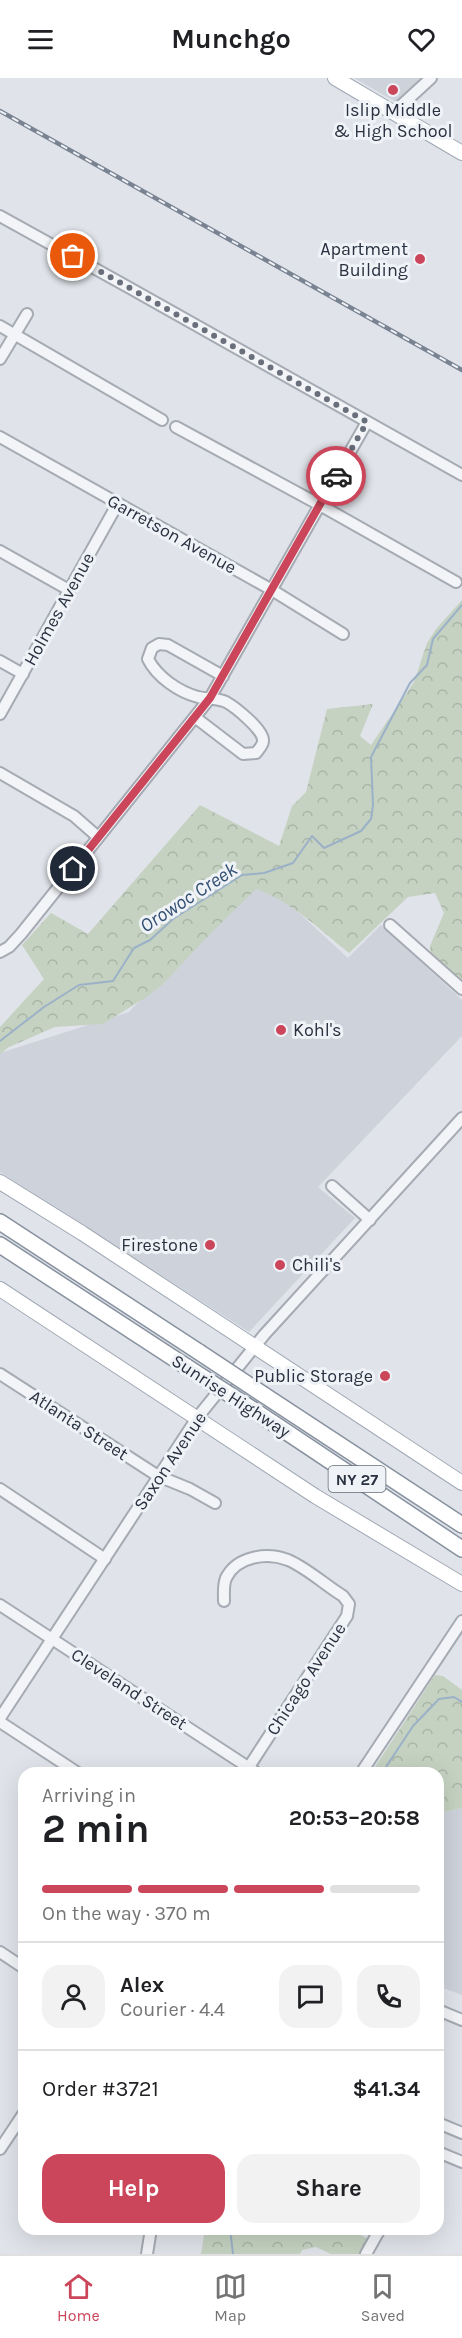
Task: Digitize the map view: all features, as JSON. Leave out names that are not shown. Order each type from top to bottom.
[{"type":"highway","name":"Sunrise Highway","points":[[0,1222],[462,1525]]},
{"type":"highway","name":"Sunrise Highway","points":[[0,1245],[462,1549]]},
{"type":"main road","points":[[335,78],[462,153]]},
{"type":"main road","points":[[0,1182],[82,1233],[462,1483]]},
{"type":"main road","name":"Sunrise Highway","points":[[0,1288],[360,1524],[462,1584]]},
{"type":"street","points":[[393,112],[431,78]]},
{"type":"street","points":[[0,216],[462,476]]},
{"type":"street","points":[[0,359],[27,314]]},
{"type":"street","points":[[0,326],[162,420]]},
{"type":"street","points":[[0,952],[9,947],[21,934],[210,698],[367,422]]},
{"type":"street","points":[[176,427],[456,582]]},
{"type":"street","name":"Garretson Avenue","points":[[0,437],[272,590],[344,634]]},
{"type":"street","name":"Holmes Avenue","points":[[0,714],[118,503]]},
{"type":"street","points":[[0,550],[69,590]]},
{"type":"street","points":[[196,718],[243,754],[256,753],[263,744],[260,731],[238,711],[224,701],[184,692],[151,666],[148,654],[159,644],[168,645],[223,676]]},
{"type":"street","points":[[0,661],[23,674]]},
{"type":"street","points":[[0,773],[74,816],[98,837]]},
{"type":"street","points":[[390,925],[462,989]]},
{"type":"street","name":"Saxon Avenue","points":[[0,1718],[197,1418],[254,1347],[462,1118]]},
{"type":"street","points":[[332,1186],[370,1220]]},
{"type":"street","name":"Atlanta Street","points":[[0,1374],[158,1476],[190,1489],[215,1503]]},
{"type":"street","points":[[0,1489],[105,1559]]},
{"type":"street","name":"Chicago Avenue","points":[[224,1601],[225,1581],[232,1568],[262,1555],[287,1560],[343,1596],[349,1604],[347,1616],[253,1767]]},
{"type":"street","name":"Cleveland Street","points":[[0,1605],[244,1767]]},
{"type":"street","points":[[365,1767],[462,1621]]},
{"type":"street","points":[[0,1722],[69,1767]]},
{"type":"street","points":[[0,1952],[18,1964]]},
{"type":"street","points":[[444,2012],[462,2020]]},
{"type":"street","points":[[0,2149],[18,2122]]},
{"type":"street","points":[[444,2126],[462,2133]]},
{"type":"street","points":[[444,2154],[462,2162]]},
{"type":"street","points":[[147,2254],[150,2235]]},
{"type":"street","points":[[366,2254],[377,2235]]},
{"type":"shaded area","name":"Islip Middle & High School","points":[[354,78],[424,78],[396,102]]},
{"type":"shaded area","points":[[258,875],[348,958],[381,925],[462,1000],[462,1036],[318,1187],[355,1218],[249,1332],[0,1172],[0,1053],[129,1012]]},
{"type":"shaded area","points":[[462,1808],[462,1995],[444,1988],[444,1812]]},
{"type":"green space","points":[[462,600],[462,981],[431,955],[430,946],[444,913],[435,893],[408,897],[349,953],[293,908],[256,889],[163,984],[148,996],[103,1024],[55,1027],[9,1047],[0,1054],[0,1027],[44,979],[22,945],[51,913],[88,934],[200,805],[279,846],[292,806],[306,792],[327,709],[373,704],[360,736],[371,745],[414,682],[427,643],[436,629]]},
{"type":"green space","points":[[435,1675],[443,1676],[462,1690],[462,1808],[444,1812],[444,1767],[375,1767]]},
{"type":"green space","points":[[204,2235],[360,2235],[370,2240],[360,2254],[331,2254],[316,2247],[302,2250],[300,2254],[201,2254]]},
{"type":"waterway","name":"Orowoc Creek","points":[[0,1041],[44,1007],[79,985],[113,981],[134,948],[150,940],[173,919],[242,875],[264,873],[293,863],[312,836],[324,848],[361,831],[371,819],[373,805],[371,757],[410,683],[427,665],[433,639],[462,605]]},
{"type":"waterway","points":[[386,1767],[413,1726],[439,1699],[454,1697],[462,1702]]},
{"type":"waterway","points":[[231,2235],[233,2254]]},
{"type":"railway","points":[[0,111],[462,370]]},
{"type":"way so far","points":[[73,256],[367,422],[336,476]]},
{"type":"place","name":"Islip Middle & High School","points":[[393,90]]},
{"type":"place","name":"Apartment Building","points":[[420,259]]},
{"type":"place","name":"Kohl's","points":[[281,1030]]},
{"type":"place","name":"Firestone","points":[[210,1245]]},
{"type":"place","name":"Chili's","points":[[280,1265]]},
{"type":"place","name":"Public Storage","points":[[385,1376]]},
{"type":"route","points":[[73,869],[210,698],[336,476]]}]
